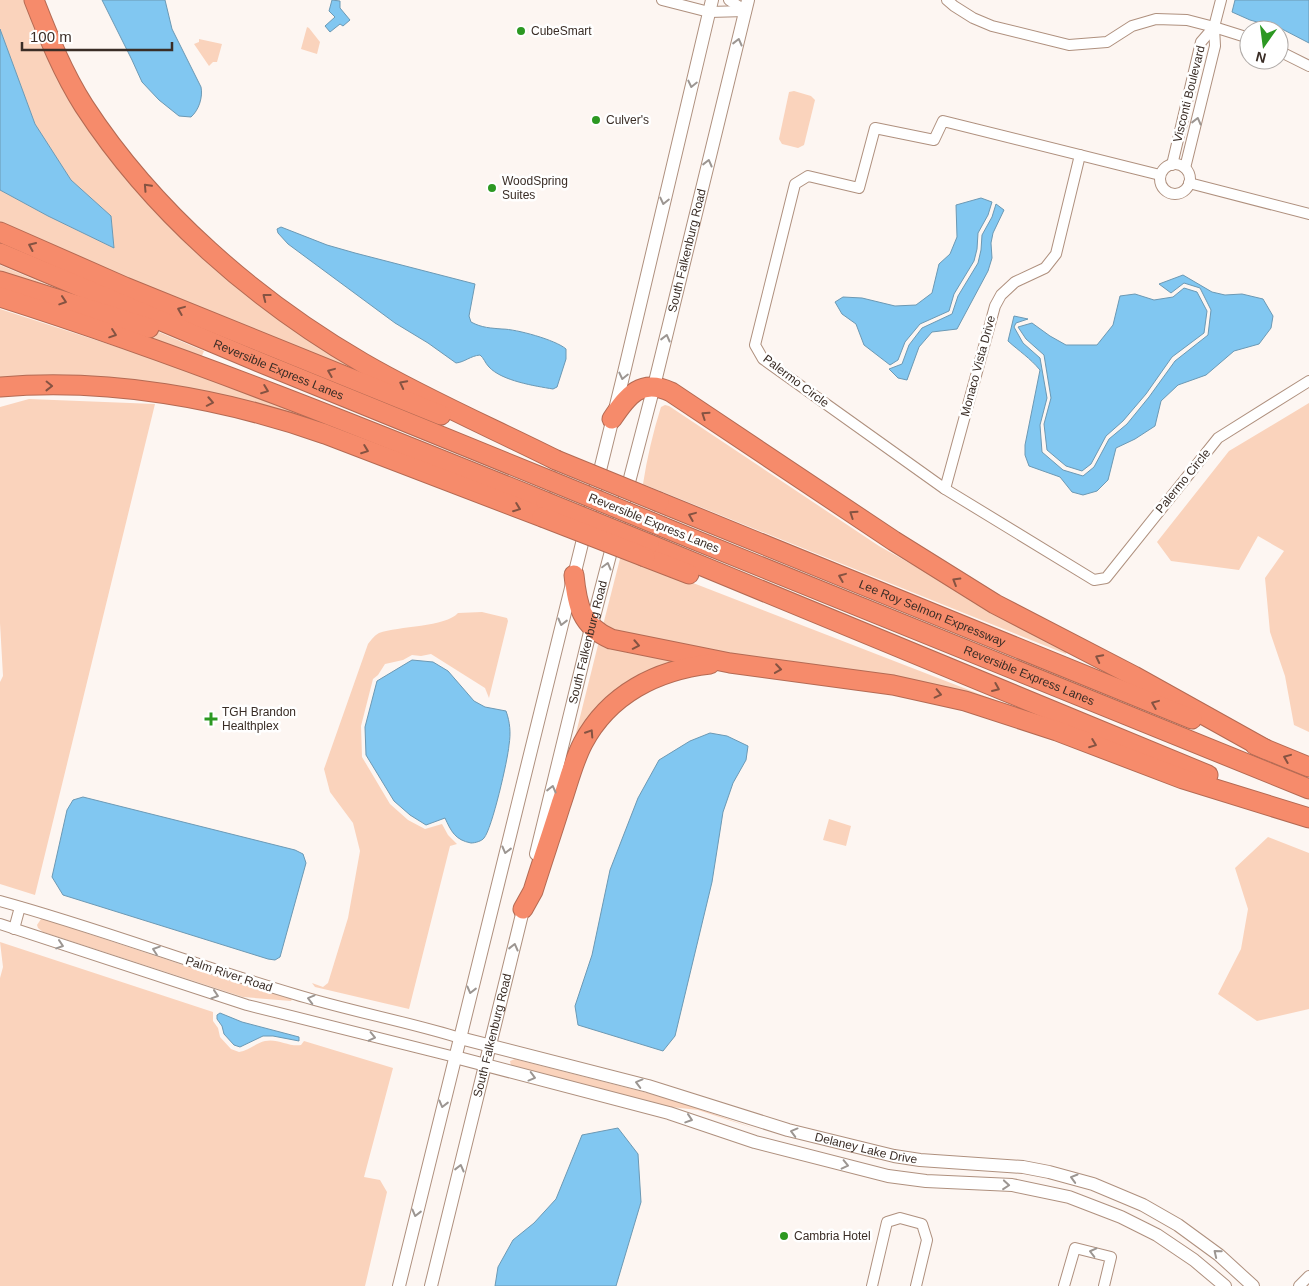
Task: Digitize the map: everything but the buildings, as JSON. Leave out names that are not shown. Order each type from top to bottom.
[{"type":"highway","points":[[34,0],[52,44],[69,78],[99,128],[135,174],[174,216],[207,247],[271,301],[332,344],[392,378],[556,460]]},
{"type":"highway","points":[[0,232],[124,287],[556,460]]},
{"type":"highway","name":"Reversible Express Lanes","points":[[0,253],[154,318],[547,498]]},
{"type":"highway","points":[[0,281],[164,334],[547,498]]},
{"type":"highway","points":[[0,297],[116,335],[260,387],[547,498],[652,540],[870,635],[1309,817]]},
{"type":"highway","points":[[0,387],[80,386],[141,391],[234,407],[547,498]]},
{"type":"highway","points":[[612,419],[623,402],[642,388],[654,386],[679,397],[885,535],[995,604],[1134,676],[1265,749]]},
{"type":"highway","name":"Lee Roy Selmon Expressway","points":[[556,460],[1309,767]]},
{"type":"highway","name":"Reversible Express Lanes","points":[[652,540],[788,576],[1309,789]]},
{"type":"highway","points":[[574,575],[579,607],[582,614],[591,628],[616,641],[730,662],[893,686],[965,701],[1057,730],[1183,778],[1309,817]]},
{"type":"highway","points":[[523,909],[533,891],[578,755],[590,732],[604,714],[631,690],[659,675],[692,666],[730,662]]},
{"type":"street","points":[[662,0],[711,6],[747,6]]},
{"type":"street","points":[[729,0],[747,6]]},
{"type":"street","points":[[948,0],[973,18],[992,26],[1069,45],[1107,42],[1132,26],[1156,19],[1187,20],[1214,26],[1239,35]]},
{"type":"street","name":"Visconti Boulevard","points":[[1185,168],[1216,46],[1214,26],[1220,0]]},
{"type":"street","points":[[399,1286],[574,575],[711,6]]},
{"type":"street","name":"South Falkenburg Road","points":[[431,1286],[591,628],[654,386],[747,6]]},
{"type":"street","name":"Visconti Boulevard","points":[[1172,165],[1201,42],[1214,26]]},
{"type":"street","points":[[1289,56],[1309,66]]},
{"type":"street","name":"Palermo Circle","points":[[1160,175],[943,121],[934,140],[875,128],[859,188],[808,176],[795,184],[755,345],[763,359],[945,489],[1094,580],[1106,578],[1218,438],[1309,381]]},
{"type":"street","name":"Monaco Vista Drive","points":[[945,489],[994,306],[1001,294],[1015,282],[1045,268],[1056,254],[1080,155]]},
{"type":"street","points":[[1172,165],[1185,168],[1189,183],[1183,192],[1173,194],[1164,190],[1161,185],[1160,175],[1163,170],[1172,165]]},
{"type":"street","points":[[1189,183],[1309,214]]},
{"type":"street","name":"Palm River Road","points":[[0,901],[46,913],[296,995],[460,1038]]},
{"type":"street","points":[[14,929],[20,906]]},
{"type":"street","name":"Palm River Road","points":[[0,924],[247,1006],[455,1057]]},
{"type":"street","name":"Delaney Lake Drive","points":[[460,1038],[648,1086],[788,1130],[894,1156],[930,1161],[1004,1165],[1049,1172],[1092,1184],[1143,1205],[1178,1225],[1219,1255],[1253,1286]]},
{"type":"street","name":"Delaney Lake Drive","points":[[455,1057],[668,1113],[754,1142],[888,1176],[926,1181],[1012,1185],[1069,1197],[1121,1217],[1157,1235],[1194,1260],[1224,1286]]},
{"type":"street","points":[[872,1286],[887,1222],[900,1218],[922,1224],[927,1240],[916,1286]]},
{"type":"street","points":[[1064,1286],[1075,1248],[1111,1257],[1104,1286]]},
{"type":"street","points":[[1299,1286],[1309,1276]]},
{"type":"shaded area","points":[[0,0],[26,0],[116,164],[358,368],[358,371],[274,341],[0,224],[0,190],[114,248],[111,216],[71,180],[35,124],[0,29]]},
{"type":"shaded area","points":[[307,27],[320,42],[317,54],[301,49]]},
{"type":"shaded area","points":[[199,39],[222,44],[217,62],[213,62],[209,66],[194,44],[199,42]]},
{"type":"shaded area","points":[[794,91],[811,96],[815,100],[804,145],[798,148],[782,144],[779,139],[789,92]]},
{"type":"shaded area","points":[[0,265],[204,351],[201,358],[0,288]]},
{"type":"shaded area","points":[[0,309],[182,368],[335,426],[332,432],[287,417],[0,382]]},
{"type":"shaded area","points":[[29,399],[155,404],[35,895],[0,884],[0,682],[3,676],[0,623],[0,407]]},
{"type":"shaded area","points":[[1309,403],[1309,732],[1294,725],[1285,676],[1270,632],[1265,578],[1284,551],[1258,536],[1239,570],[1171,561],[1157,542],[1229,451]]},
{"type":"shaded area","points":[[665,405],[879,546],[1067,651],[1066,654],[643,484],[655,426],[661,407]]},
{"type":"shaded area","points":[[621,555],[1005,704],[1004,707],[602,629]]},
{"type":"shaded area","points":[[482,612],[507,618],[508,621],[489,698],[485,688],[431,654],[412,655],[403,660],[385,664],[373,679],[361,726],[362,757],[390,804],[408,820],[425,829],[442,824],[448,835],[457,844],[450,846],[409,1009],[315,987],[312,983],[323,987],[328,983],[348,918],[360,851],[353,823],[330,792],[324,769],[368,644],[379,633],[433,624],[452,618],[458,613]]},
{"type":"shaded area","points":[[600,642],[691,658],[649,675],[568,765],[598,645]]},
{"type":"shaded area","points":[[829,819],[851,826],[846,846],[823,840]]},
{"type":"shaded area","points":[[1268,837],[1309,853],[1309,1009],[1257,1021],[1218,994],[1241,949],[1248,909],[1235,868]]},
{"type":"shaded area","points":[[41,919],[292,999],[291,1001],[243,997],[43,932],[37,925]]},
{"type":"shaded area","points":[[0,942],[213,1012],[213,1021],[218,1028],[220,1037],[231,1049],[239,1052],[258,1043],[270,1040],[292,1045],[301,1045],[304,1041],[393,1068],[364,1177],[380,1180],[387,1192],[365,1286],[0,1286],[0,978],[3,967]]},
{"type":"shaded area","points":[[515,1059],[671,1099],[759,1130],[698,1110],[671,1107],[511,1066],[510,1061]]},
{"type":"water","points":[[102,0],[165,0],[172,29],[201,87],[200,103],[191,117],[179,116],[159,100],[142,82]]},
{"type":"water","points":[[332,0],[340,1],[340,8],[350,20],[343,26],[340,24],[330,32],[325,26],[335,17],[329,11]]},
{"type":"water","points":[[1235,0],[1309,0],[1309,43],[1289,33],[1289,20],[1250,20],[1232,12]]},
{"type":"water","points":[[0,29],[35,124],[71,180],[111,216],[114,248],[0,190]]},
{"type":"water","points":[[981,198],[992,202],[988,215],[978,233],[974,261],[954,294],[949,311],[920,324],[905,342],[898,360],[890,365],[864,345],[856,324],[842,314],[835,302],[843,297],[862,298],[895,306],[916,305],[932,293],[939,264],[950,254],[957,237],[956,205]]},
{"type":"water","points":[[996,204],[1004,210],[993,233],[991,243],[992,258],[988,271],[957,329],[932,332],[919,347],[907,380],[898,378],[889,369],[902,364],[909,345],[922,328],[952,314],[958,296],[978,263],[982,235],[992,217]]},
{"type":"water","points":[[281,227],[327,245],[475,284],[469,316],[471,322],[483,327],[508,329],[536,336],[554,342],[566,349],[566,359],[557,387],[553,389],[537,386],[502,376],[489,367],[480,355],[456,363],[395,323],[288,244],[278,233],[277,229]]},
{"type":"water","points":[[1183,275],[1212,292],[1225,295],[1242,294],[1263,299],[1273,316],[1271,328],[1259,344],[1234,351],[1206,375],[1178,385],[1161,401],[1155,426],[1116,448],[1108,480],[1097,491],[1083,495],[1072,492],[1060,477],[1029,466],[1025,455],[1025,445],[1040,370],[1008,341],[1014,316],[1028,319],[1016,323],[1014,327],[1023,343],[1040,358],[1047,398],[1040,425],[1042,452],[1063,470],[1083,476],[1094,467],[1109,439],[1127,424],[1175,361],[1208,335],[1211,310],[1200,288],[1184,283],[1171,293],[1159,284]]},
{"type":"water","points":[[1184,288],[1197,292],[1207,311],[1204,333],[1172,357],[1146,394],[1123,421],[1106,436],[1091,464],[1082,471],[1066,466],[1047,450],[1044,424],[1051,398],[1044,355],[1026,339],[1018,327],[1032,323],[1066,345],[1097,345],[1113,325],[1120,296],[1135,294],[1154,300],[1173,297]]},
{"type":"water","points":[[412,660],[433,662],[448,671],[474,701],[485,707],[506,711],[510,741],[506,764],[491,822],[484,838],[478,842],[471,843],[461,840],[452,831],[445,818],[426,825],[410,815],[394,801],[366,755],[365,727],[377,681]]},
{"type":"water","points":[[710,733],[727,736],[748,746],[746,760],[733,783],[723,812],[712,882],[675,1036],[663,1051],[578,1025],[575,1006],[592,955],[610,870],[638,798],[659,760],[690,741]]},
{"type":"water","points":[[83,797],[295,850],[303,854],[306,863],[280,957],[275,960],[268,959],[63,895],[52,877],[67,810],[73,800]]},
{"type":"water","points":[[220,1013],[242,1022],[299,1037],[299,1041],[263,1036],[240,1047],[234,1045],[224,1034],[222,1026],[217,1019],[217,1015]]},
{"type":"water","points":[[618,1128],[638,1154],[641,1202],[616,1286],[495,1286],[498,1267],[513,1240],[534,1223],[556,1199],[582,1135]]},
{"type":"place","name":"CubeSmart","points":[[521,31]]},
{"type":"place","name":"Culver's","points":[[596,120]]},
{"type":"place","name":"WoodSpring Suites","points":[[492,188]]},
{"type":"place","name":"TGH Brandon Healthplex","points":[[211,719]]},
{"type":"place","name":"Cambria Hotel","points":[[784,1236]]}]
